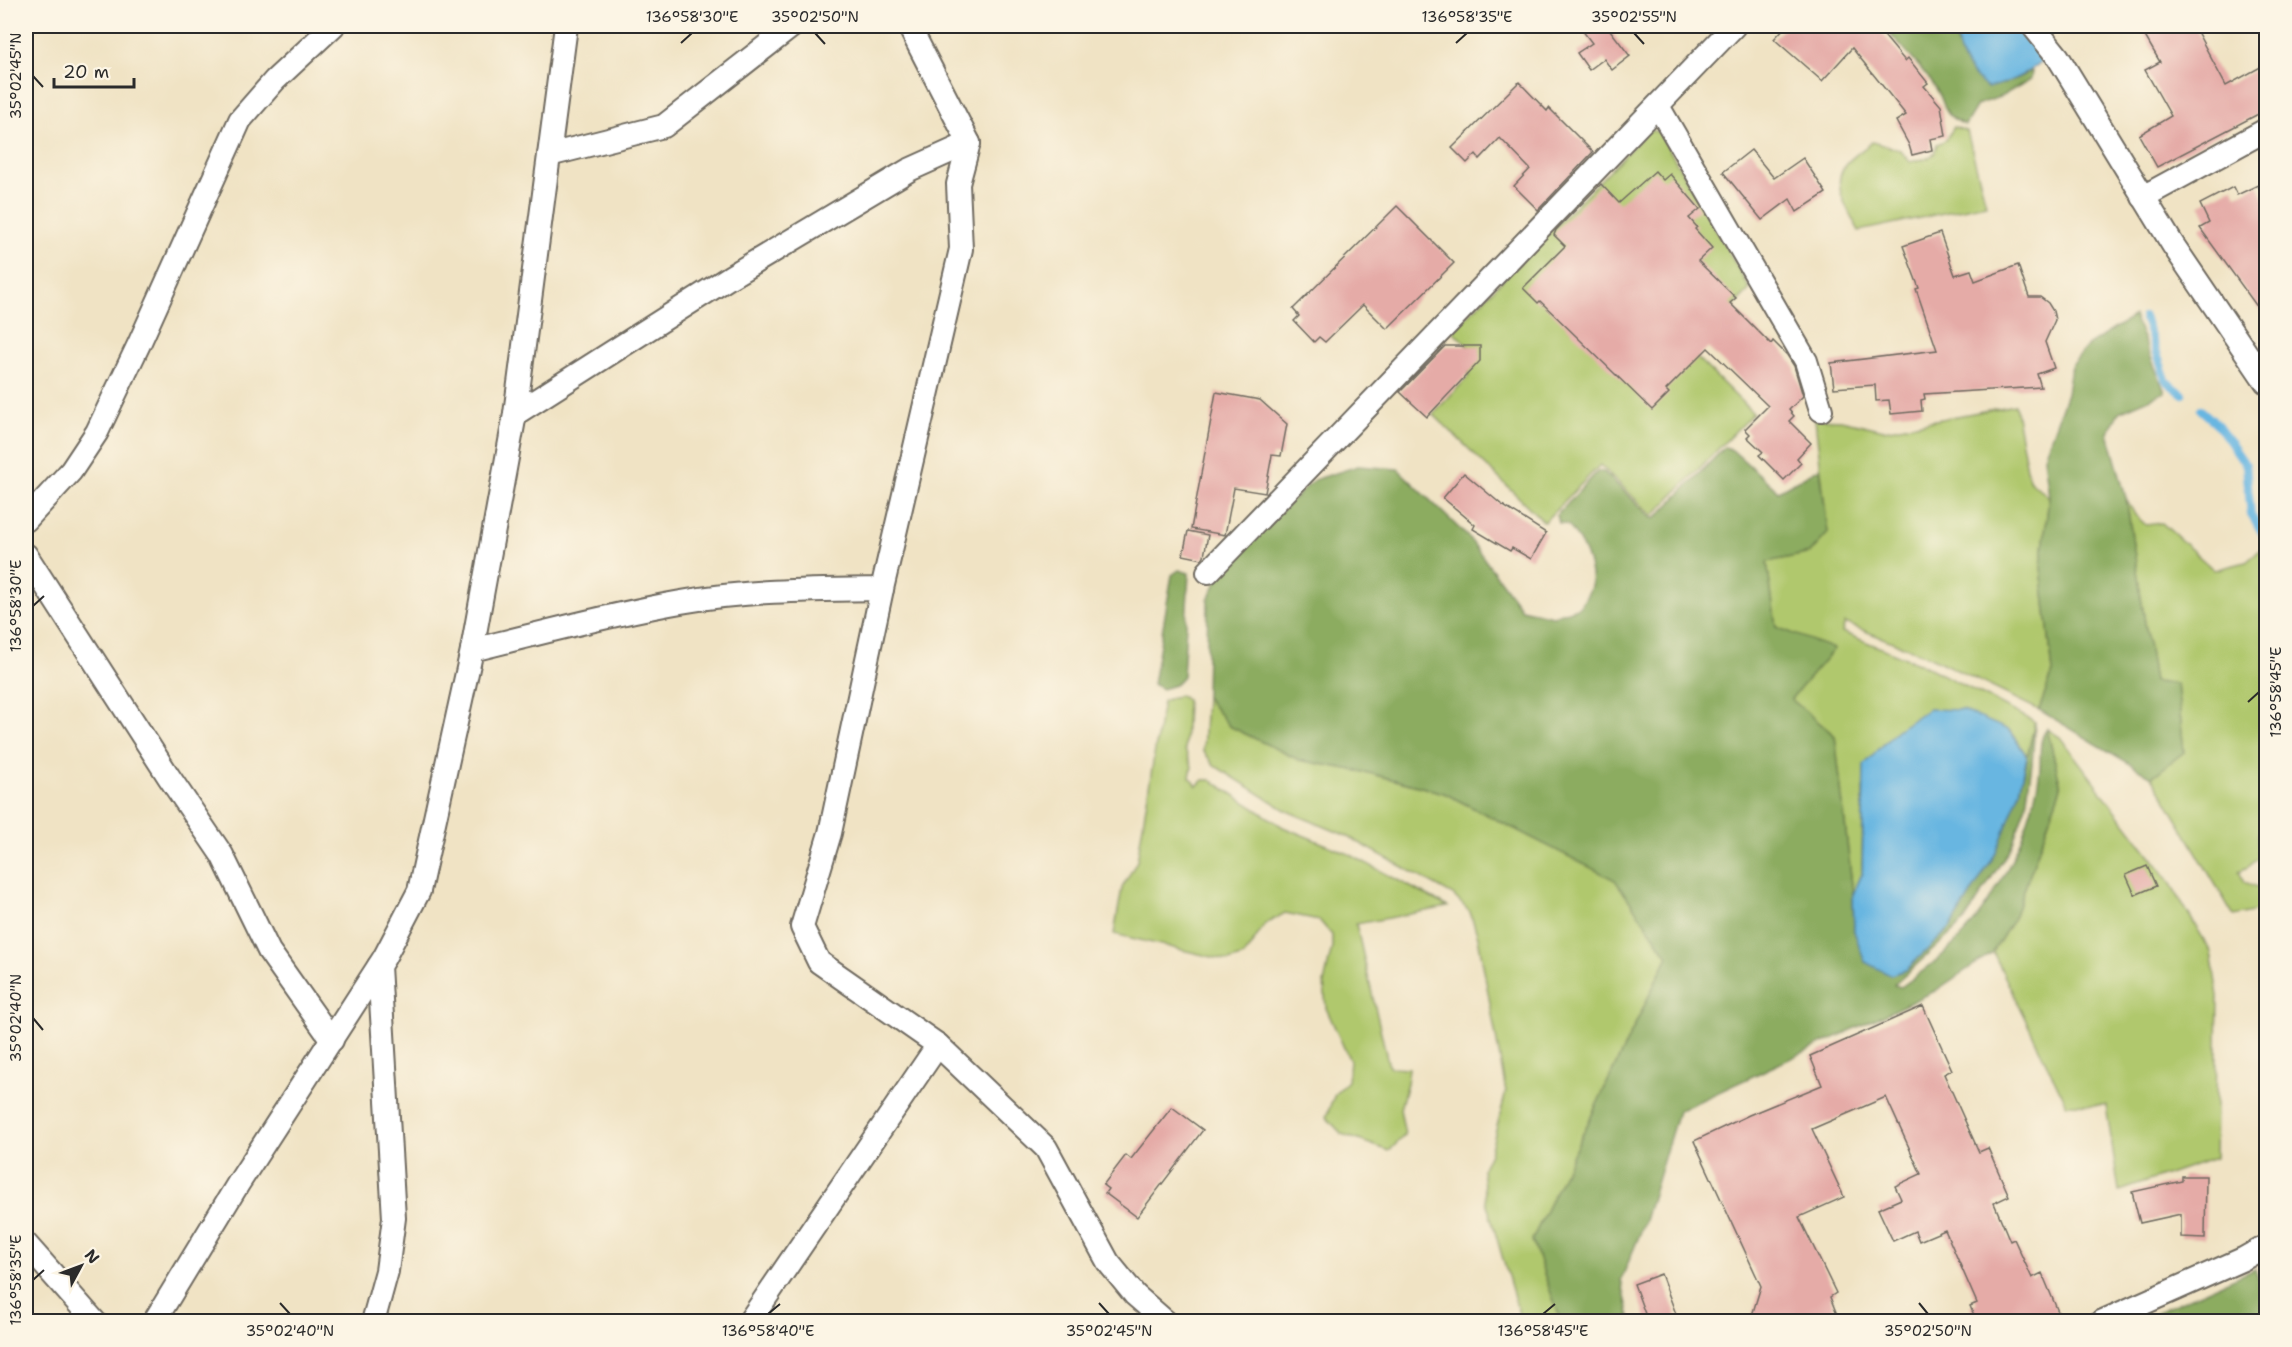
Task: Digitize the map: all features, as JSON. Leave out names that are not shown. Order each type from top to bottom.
[{"type":"street","points":[[26,520],[71,471],[97,432],[240,120],[275,80],[333,26]]},
{"type":"street","points":[[154,1322],[238,1184],[378,966],[419,891],[472,650],[514,414],[566,26]]},
{"type":"street","points":[[549,155],[664,126],[792,26]]},
{"type":"street","points":[[909,26],[969,143],[958,184],[961,249],[882,589],[830,832],[802,927],[819,962],[938,1045],[1046,1148],[1108,1262],[1136,1295],[1166,1322]]},
{"type":"street","points":[[1208,572],[1734,26]]},
{"type":"street","points":[[2033,26],[2058,57],[2143,197],[2266,382]]},
{"type":"street","points":[[1658,106],[1806,361],[1821,410]]},
{"type":"street","points":[[2143,197],[2266,130]]},
{"type":"street","points":[[514,414],[730,277],[909,170],[969,143]]},
{"type":"street","points":[[26,555],[222,855],[269,951],[332,1040]]},
{"type":"street","points":[[472,650],[683,601],[780,591],[882,589]]},
{"type":"street","points":[[373,1322],[387,1271],[394,1218],[378,966]]},
{"type":"street","points":[[749,1322],[938,1045]]},
{"type":"street","points":[[26,1244],[95,1322]]},
{"type":"street","points":[[2101,1322],[2237,1262],[2266,1246]]},
{"type":"green space","points":[[1883,26],[1954,26],[1957,45],[2004,84],[2032,71],[2031,79],[2002,96],[1977,105],[1965,125],[1951,117],[1929,79]]},
{"type":"green space","points":[[1954,127],[1967,131],[1986,204],[1859,231],[1846,207],[1840,189],[1841,172],[1846,164],[1872,142],[1900,150],[1910,162],[1928,158],[1934,154],[1937,144],[1946,140]]},
{"type":"green space","points":[[1649,130],[1659,132],[1750,289],[1690,351],[1753,413],[1653,516],[1600,465],[1544,522],[1433,414],[1469,376],[1470,348],[1453,331]]},
{"type":"green space","points":[[2134,316],[2165,392],[2119,412],[2108,433],[2126,498],[2154,682],[2177,684],[2184,752],[2152,777],[2039,710],[2053,672],[2041,567],[2049,497],[2044,457],[2067,393],[2071,366],[2087,346]]},
{"type":"green space","points":[[2015,405],[2029,480],[2049,497],[2041,567],[2053,672],[2039,710],[1930,657],[1845,623],[1842,632],[1930,668],[2035,722],[2027,756],[2009,730],[1863,788],[1862,874],[1853,894],[1835,736],[1791,699],[1776,627],[1767,562],[1810,553],[1828,533],[1815,419],[1841,420],[1884,430]]},
{"type":"green space","points":[[1725,447],[1732,450],[1778,491],[1820,468],[1828,533],[1810,553],[1767,562],[1776,627],[1834,649],[1791,699],[1835,736],[1853,894],[1854,931],[2020,791],[2035,722],[2026,805],[2012,845],[1964,922],[1894,985],[1901,987],[1951,947],[1978,917],[2001,881],[2020,842],[2033,804],[2040,773],[2041,742],[2047,729],[2061,787],[2014,918],[1993,952],[1935,991],[1678,1111],[1644,1224],[1621,1280],[1631,1321],[1561,1321],[1532,1240],[1668,956],[1615,880],[1444,793],[1369,773],[1299,760],[1229,726],[1206,697],[1208,600],[1224,565],[1314,480],[1358,466],[1398,469],[1469,538],[1521,609],[1553,616],[1580,607],[1590,588],[1590,570],[1585,553],[1573,531],[1568,525],[1559,523],[1557,515],[1598,471],[1604,472],[1652,518],[1656,518]]},
{"type":"green space","points":[[2126,498],[2135,515],[2146,525],[2162,523],[2214,570],[2246,562],[2265,546],[2266,818],[2258,837],[2259,858],[2239,871],[2244,882],[2266,890],[2266,909],[2234,916],[2152,777],[2184,752],[2177,684],[2154,682]]},
{"type":"green space","points":[[1179,570],[1189,573],[1183,676],[1175,685],[1162,689],[1153,684],[1172,575]]},
{"type":"green space","points":[[1179,695],[1187,700],[1185,750],[1192,766],[1190,777],[1197,786],[1203,780],[1211,780],[1283,827],[1349,854],[1448,907],[1356,924],[1389,1067],[1409,1068],[1400,1109],[1405,1135],[1389,1151],[1342,1134],[1326,1117],[1335,1094],[1348,1081],[1350,1061],[1326,1008],[1324,983],[1332,947],[1332,935],[1319,920],[1285,913],[1265,924],[1244,956],[1229,961],[1114,934],[1122,888],[1137,861],[1163,701]]},
{"type":"green space","points":[[1206,697],[1229,726],[1299,760],[1369,773],[1444,793],[1616,880],[1668,956],[1532,1240],[1561,1321],[1521,1321],[1486,1201],[1482,1170],[1490,1153],[1506,1092],[1478,937],[1470,912],[1453,895],[1347,836],[1287,811],[1215,766],[1203,751]]},
{"type":"green space","points":[[2047,729],[2060,737],[2168,879],[2211,952],[2218,996],[2215,1158],[2119,1191],[2106,1105],[2066,1104],[1993,952],[2014,918],[2061,787]]},
{"type":"green space","points":[[2255,1269],[2266,1299],[2266,1321],[2137,1321]]},
{"type":"water","points":[[1954,26],[2020,26],[2047,57],[2019,77],[1987,88],[1972,74],[1963,61]]},
{"type":"water","points":[[1928,709],[1962,710],[2009,730],[2027,756],[2020,791],[1996,853],[1950,928],[1906,970],[1890,975],[1865,962],[1854,931],[1853,894],[1862,874],[1864,765],[1897,730]]},
{"type":"building","points":[[1579,26],[1607,26],[1630,56],[1612,70],[1604,59],[1589,70],[1577,53],[1592,43]]},
{"type":"building","points":[[1786,26],[1876,26],[1905,61],[1908,58],[1928,83],[1924,86],[1941,106],[1946,136],[1930,139],[1932,150],[1912,155],[1896,121],[1906,115],[1852,48],[1822,81],[1774,39]]},
{"type":"building","points":[[2139,26],[2194,26],[2226,86],[2266,64],[2266,110],[2157,167],[2139,135],[2171,116],[2145,70],[2160,62]]},
{"type":"building","points":[[1519,82],[1547,111],[1549,108],[1593,152],[1538,210],[1514,186],[1530,169],[1500,138],[1480,159],[1476,154],[1467,163],[1452,148]]},
{"type":"building","points":[[1751,150],[1774,178],[1803,158],[1826,193],[1797,212],[1790,199],[1762,220],[1723,172]]},
{"type":"building","points":[[1655,171],[1663,180],[1670,174],[1700,209],[1689,218],[1697,227],[1695,229],[1712,248],[1698,261],[1736,298],[1730,303],[1771,344],[1773,341],[1794,366],[1803,396],[1789,410],[1794,416],[1789,421],[1811,443],[1797,458],[1801,463],[1784,480],[1759,455],[1763,452],[1747,437],[1750,434],[1745,429],[1768,406],[1708,348],[1666,390],[1669,393],[1652,410],[1540,301],[1538,303],[1523,288],[1565,246],[1554,235],[1556,230],[1601,184],[1619,203]]},
{"type":"building","points":[[2258,185],[2266,202],[2266,319],[2200,228],[2209,223],[2200,204],[2233,187],[2237,195]]},
{"type":"building","points":[[1397,206],[1454,263],[1387,329],[1363,305],[1325,342],[1319,337],[1314,342],[1294,321],[1299,316],[1293,309]]},
{"type":"building","points":[[1940,233],[1955,275],[1971,270],[1975,281],[2018,265],[2029,297],[2040,297],[2053,311],[2055,320],[2045,342],[2054,368],[2037,374],[2041,387],[1924,394],[1925,399],[1921,400],[1922,411],[1891,414],[1889,400],[1876,401],[1875,385],[1834,388],[1831,363],[1937,350],[1916,289],[1919,288],[1903,246]]},
{"type":"building","points":[[1445,346],[1480,346],[1480,361],[1427,417],[1400,392]]},
{"type":"building","points":[[1216,392],[1260,400],[1287,424],[1281,456],[1272,455],[1265,493],[1234,488],[1225,535],[1191,529]]},
{"type":"building","points":[[1464,473],[1502,505],[1546,533],[1531,559],[1512,548],[1510,551],[1473,529],[1475,525],[1443,498]]},
{"type":"building","points":[[1188,531],[1208,535],[1202,559],[1183,555]]},
{"type":"building","points":[[2147,866],[2156,886],[2135,895],[2126,875]]},
{"type":"building","points":[[1923,1006],[1952,1070],[1944,1074],[1979,1152],[1988,1148],[2009,1196],[1994,1203],[2010,1241],[2014,1239],[2032,1278],[2042,1273],[2059,1314],[2041,1322],[1977,1322],[1970,1306],[1977,1303],[1945,1230],[1919,1241],[1915,1231],[1893,1241],[1878,1209],[1901,1199],[1895,1186],[1921,1174],[1886,1097],[1812,1129],[1844,1197],[1799,1217],[1836,1293],[1830,1297],[1840,1322],[1750,1322],[1761,1286],[1694,1141],[1822,1085],[1810,1056]]},
{"type":"building","points":[[1172,1107],[1203,1130],[1137,1217],[1105,1193],[1108,1189],[1103,1185],[1126,1155],[1131,1159]]},
{"type":"building","points":[[2182,1176],[2206,1176],[2205,1238],[2181,1237],[2181,1214],[2140,1223],[2132,1192],[2182,1181]]},
{"type":"building","points":[[1661,1274],[1679,1322],[1648,1322],[1634,1284]]},
{"type":"waterway","points":[[2144,317],[2167,382],[2183,394]]},
{"type":"waterway","points":[[2201,410],[2218,425],[2246,465],[2251,515],[2266,539]]}]
